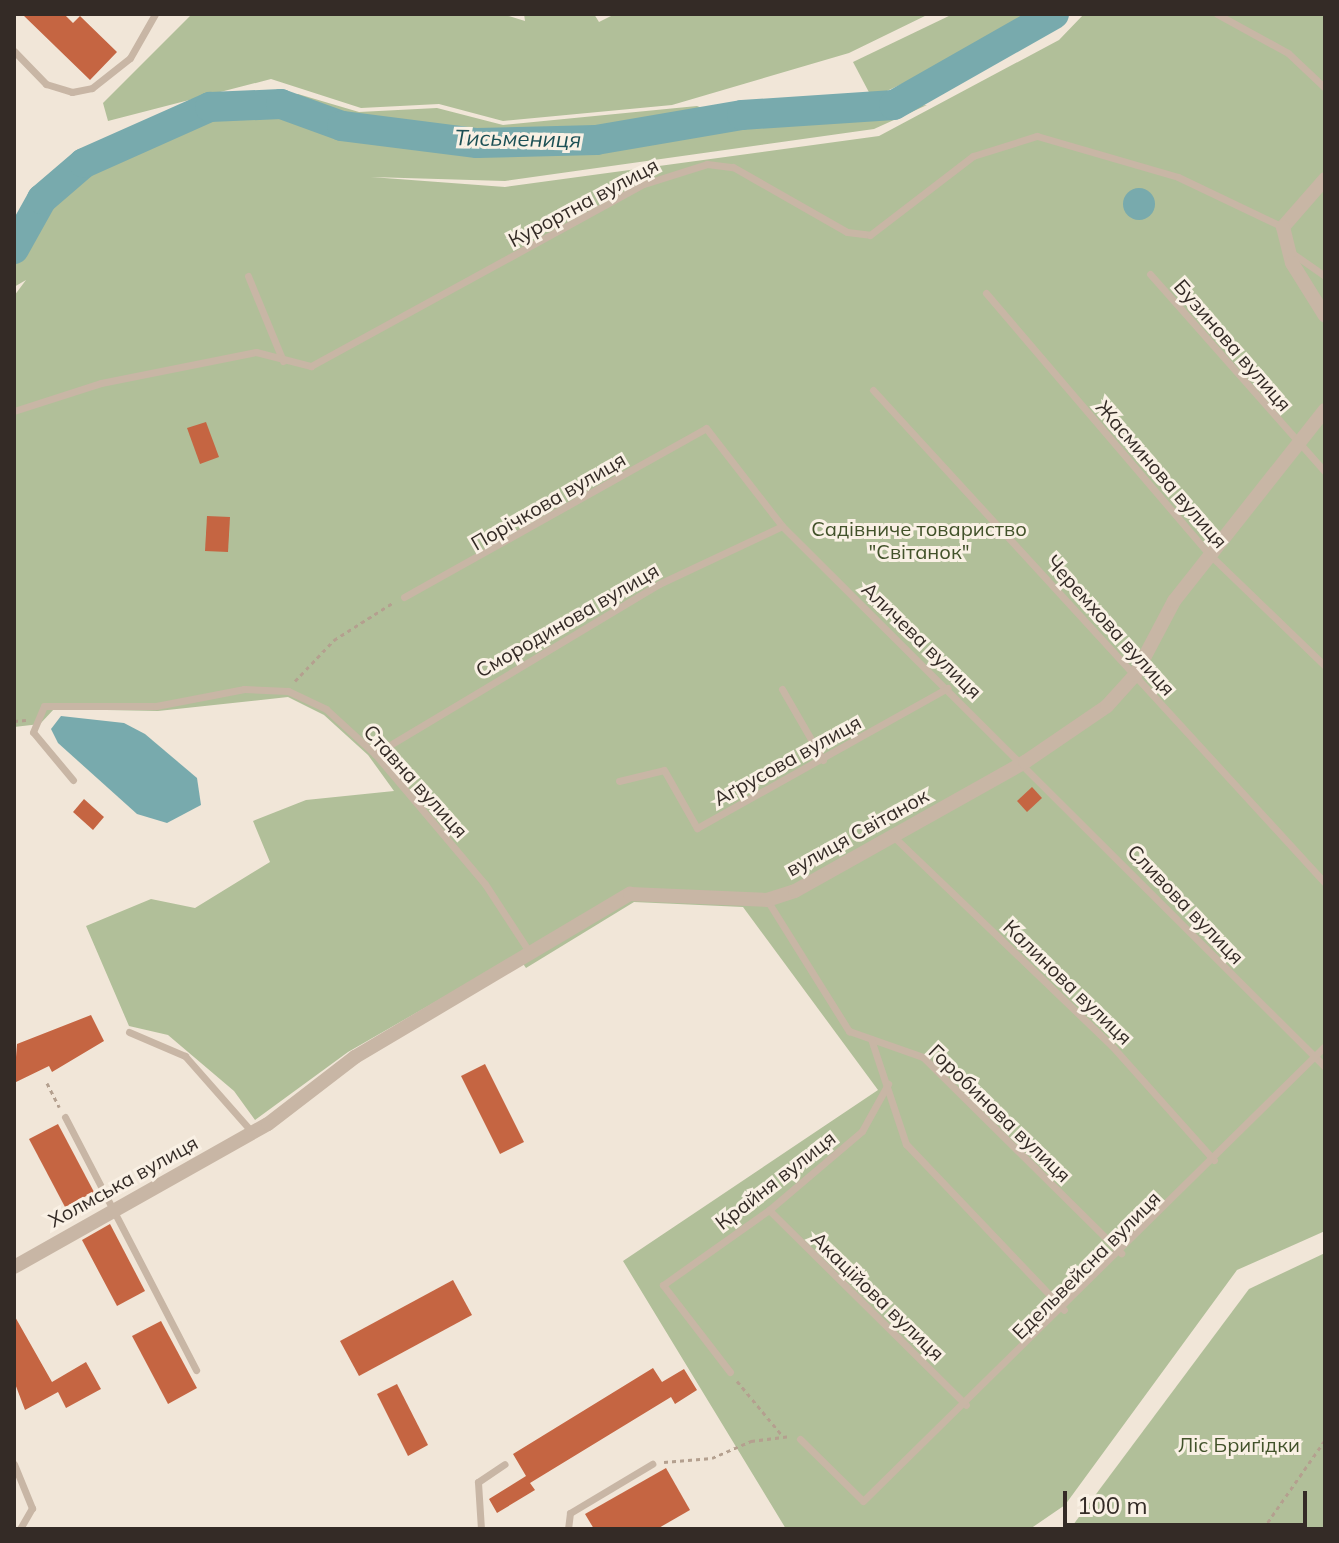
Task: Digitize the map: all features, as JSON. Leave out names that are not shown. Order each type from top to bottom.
[{"type":"street","points":[[1325,179],[1283,227],[1287,250],[1325,316]]},
{"type":"street","name":"вулиця Світанок","points":[[253,1133],[355,1057],[532,956],[630,894],[767,900],[821,879],[891,835],[1025,762],[1107,706],[1135,675],[1209,554],[1325,410]]},
{"type":"street","name":"Холмська вулиця","points":[[14,1267],[112,1208],[253,1133]]},
{"type":"lane","points":[[14,51],[46,84],[72,92],[92,88],[130,58],[155,14]]},
{"type":"lane","points":[[1217,14],[1288,53],[1325,88]]},
{"type":"lane","name":"Курортна вулиця","points":[[14,411],[101,383],[256,352],[311,366],[348,352],[644,184],[707,164],[745,172],[847,232],[870,235],[985,149],[1037,136],[1178,177],[1283,227]]},
{"type":"lane","points":[[1287,250],[1325,276]]},
{"type":"lane","name":"Бузинова вулиця","points":[[1150,274],[1297,444],[1325,472]]},
{"type":"lane","points":[[248,276],[283,361]]},
{"type":"lane","name":"Жасминова вулиця","points":[[986,293],[1209,554],[1325,666]]},
{"type":"lane","name":"Черемхова вулиця","points":[[873,390],[1325,883]]},
{"type":"lane","name":"Аличева вулиця","points":[[706,428],[782,526],[1025,762]]},
{"type":"lane","name":"Порічкова вулиця","points":[[404,597],[706,428]]},
{"type":"lane","name":"Смородинова вулиця","points":[[375,754],[659,584],[782,526]]},
{"type":"lane","name":"Аґрусова вулиця","points":[[619,781],[664,770],[697,828],[948,688]]},
{"type":"lane","name":"Ставна вулиця","points":[[33,719],[55,703],[156,706],[244,689],[288,691],[326,709],[375,754],[485,884],[532,956]]},
{"type":"lane","points":[[782,689],[823,760]]},
{"type":"lane","points":[[33,719],[48,759],[73,780]]},
{"type":"lane","name":"Сливова вулиця","points":[[1025,762],[1325,1067]]},
{"type":"lane","name":"Калинова вулиця","points":[[891,835],[1112,1046],[1214,1160]]},
{"type":"lane","name":"Горобинова вулиця","points":[[767,900],[839,1019],[871,1039],[923,1057],[1121,1253]]},
{"type":"lane","points":[[129,1032],[152,1036],[185,1056],[253,1133]]},
{"type":"lane","points":[[871,1039],[906,1144],[1064,1310]]},
{"type":"lane","name":"Едельвейсна вулиця","points":[[800,1439],[863,1501],[1064,1310],[1325,1046]]},
{"type":"lane","name":"Крайня вулиця","points":[[730,1372],[663,1285],[769,1210],[862,1131],[888,1084]]},
{"type":"lane","points":[[65,1117],[196,1370]]},
{"type":"lane","name":"Акаційова вулиця","points":[[769,1210],[966,1405]]},
{"type":"lane","points":[[14,1464],[32,1508],[20,1529]]},
{"type":"lane","points":[[481,1529],[478,1482],[505,1464]]},
{"type":"lane","points":[[568,1529],[570,1513],[652,1464]]},
{"type":"path","points":[[288,691],[334,640],[404,597]]},
{"type":"path","points":[[14,721],[33,719]]},
{"type":"path","points":[[47,1083],[65,1117]]},
{"type":"path","points":[[730,1372],[781,1434]]},
{"type":"path","points":[[652,1464],[712,1458],[781,1434],[800,1439]]},
{"type":"path","points":[[1263,1529],[1325,1440]]},
{"type":"green space","points":[[192,14],[502,14],[525,21],[524,14],[594,14],[599,22],[615,14],[929,14],[849,53],[672,105],[503,121],[439,104],[361,108],[271,79],[108,121],[103,103]]},
{"type":"green space","points":[[953,14],[1030,14],[1008,34],[872,98],[853,62]]},
{"type":"green space","name":"Садівниче товариство \"Світанок\"","points":[[1084,14],[1325,14],[1325,1231],[1237,1270],[1065,1505],[1030,1529],[786,1529],[623,1261],[878,1090],[743,907],[634,902],[526,968],[517,955],[348,1052],[255,1120],[234,1091],[168,1035],[129,1026],[86,926],[151,899],[195,908],[270,862],[253,821],[306,800],[394,791],[368,755],[324,715],[288,697],[158,711],[54,709],[40,724],[14,727],[14,296],[26,280],[14,287],[14,266],[49,204],[89,168],[150,137],[298,94],[359,112],[437,108],[503,125],[697,106],[739,123],[927,105],[874,129],[505,181],[371,177],[505,187],[879,136],[1059,40]]},
{"type":"green space","name":"Ліс Бриґідки","points":[[1325,1253],[1325,1529],[1070,1529],[1249,1289]]},
{"type":"water","points":[[1139,188],[1151,192],[1155,204],[1151,216],[1139,220],[1127,216],[1123,204],[1127,192]]},
{"type":"water","points":[[61,716],[124,723],[145,734],[197,778],[201,805],[167,823],[137,814],[58,743],[51,729]]},
{"type":"building","points":[[22,14],[64,14],[73,23],[80,16],[117,52],[90,80]]},
{"type":"building","points":[[206,422],[219,457],[200,464],[187,428]]},
{"type":"building","points":[[207,516],[230,517],[228,552],[205,551]]},
{"type":"building","points":[[1032,787],[1042,798],[1027,812],[1017,801]]},
{"type":"building","points":[[84,799],[104,817],[93,830],[73,812]]},
{"type":"building","points":[[91,1015],[104,1041],[52,1072],[49,1066],[14,1083],[17,1044]]},
{"type":"building","points":[[485,1064],[524,1142],[500,1154],[461,1076]]},
{"type":"building","points":[[58,1124],[94,1192],[65,1207],[29,1139]]},
{"type":"building","points":[[110,1224],[145,1291],[117,1306],[82,1240]]},
{"type":"building","points":[[453,1280],[472,1315],[359,1376],[340,1341]]},
{"type":"building","points":[[14,1315],[52,1382],[86,1362],[101,1389],[66,1408],[58,1392],[25,1410],[14,1381]]},
{"type":"building","points":[[161,1321],[197,1388],[168,1404],[132,1336]]},
{"type":"building","points":[[653,1368],[662,1382],[684,1369],[697,1390],[675,1404],[671,1397],[530,1483],[535,1490],[497,1513],[489,1499],[526,1476],[513,1454]]},
{"type":"building","points":[[397,1384],[428,1445],[408,1456],[377,1394]]},
{"type":"building","points":[[666,1468],[690,1510],[657,1529],[594,1529],[585,1514]]},
{"type":"waterway","name":"Тисьмениця","points":[[14,249],[42,199],[84,163],[210,107],[281,104],[342,126],[477,143],[596,140],[742,115],[894,105],[1054,14]]}]
